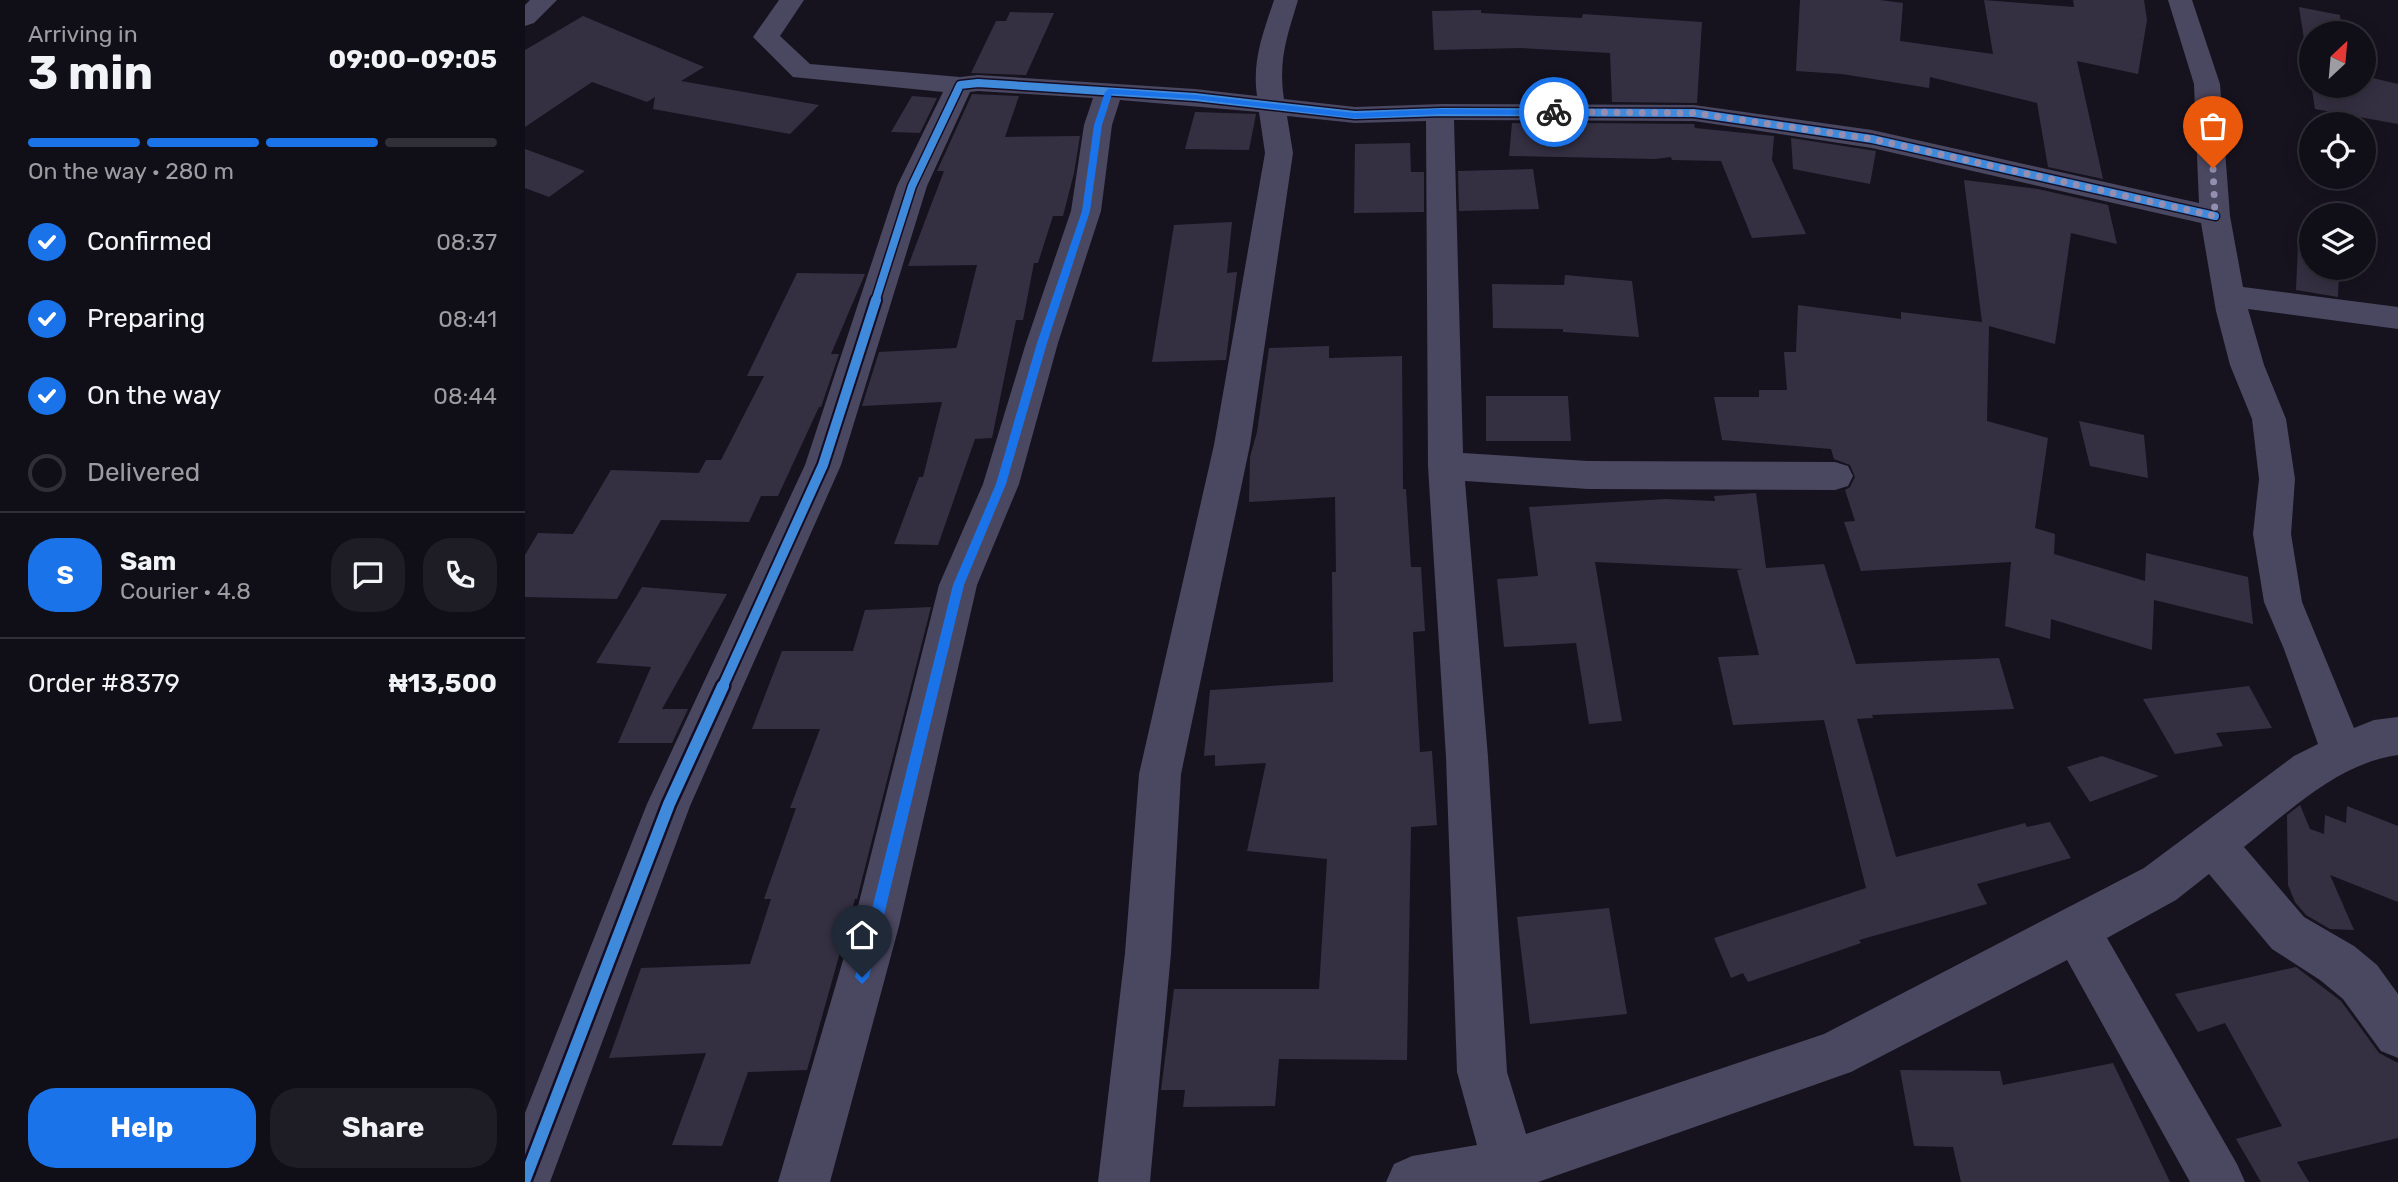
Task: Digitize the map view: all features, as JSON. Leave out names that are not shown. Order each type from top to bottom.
[{"type":"street","points":[[525,18],[545,0]]},
{"type":"street","points":[[792,0],[766,37],[802,71],[960,85],[978,83],[1195,97],[1355,116],[1442,112],[1694,113],[1872,139],[2215,216]]},
{"type":"street","points":[[1124,1182],[1148,953],[1160,774],[1231,445],[1279,153],[1267,73],[1271,49],[1286,0]]},
{"type":"street","points":[[2180,0],[2207,84],[2215,216],[2229,296],[2247,365],[2269,419],[2277,479],[2272,534],[2283,602],[2304,649],[2343,754]]},
{"type":"street","points":[[525,1179],[669,804],[823,465],[912,186],[960,85]]},
{"type":"street","points":[[804,1182],[876,926],[958,585],[1001,484],[1042,343],[1086,211],[1098,125],[1109,92]]},
{"type":"street","points":[[1442,112],[1439,125],[1446,466],[1467,757],[1486,1172]]},
{"type":"street","points":[[2229,296],[2398,318]]},
{"type":"street","points":[[1446,466],[1588,475],[1835,476]]},
{"type":"street","points":[[1412,1182],[1486,1172],[1834,1055],[2160,884],[2309,770],[2374,739],[2398,736]]},
{"type":"street","points":[[2212,843],[2288,933],[2337,963],[2360,982],[2398,1034]]},
{"type":"street","points":[[2076,930],[2219,1182]]},
{"type":"building","points":[[1800,0],[1880,0],[1903,3],[1900,41],[1993,54],[1984,0],[2074,7],[2073,0],[2144,0],[2147,20],[2138,74],[2077,61],[2103,179],[2048,167],[2037,103],[1930,77],[1929,88],[1842,74],[1796,71]]},
{"type":"building","points":[[2299,7],[2340,15],[2341,21],[2301,21]]},
{"type":"building","points":[[1481,10],[1481,13],[1582,18],[1583,14],[1702,22],[1697,103],[1612,102],[1610,53],[1520,48],[1434,50],[1432,11]]},
{"type":"building","points":[[1010,12],[1054,13],[1026,75],[971,73],[996,21],[1006,21]]},
{"type":"building","points":[[583,16],[704,67],[681,81],[819,105],[790,134],[653,109],[655,97],[647,102],[592,82],[525,127],[525,50]]},
{"type":"building","points":[[2377,79],[2398,84],[2398,124],[2376,120],[2376,112],[2332,112],[2315,109],[2313,98],[2377,98]]},
{"type":"building","points":[[972,94],[1019,96],[1005,137],[1080,136],[1074,173],[1063,216],[1053,216],[1038,263],[1034,263],[1023,320],[1016,320],[992,438],[975,439],[938,545],[894,544],[919,477],[923,477],[942,402],[862,406],[879,352],[957,346],[977,265],[908,266],[944,171],[937,171]]},
{"type":"building","points":[[912,96],[937,98],[920,133],[891,132]]},
{"type":"building","points":[[1195,112],[1256,114],[1249,150],[1185,149]]},
{"type":"building","points":[[1512,123],[1585,126],[1585,123],[1694,124],[1695,128],[1774,136],[1772,160],[1806,234],[1752,238],[1721,161],[1672,160],[1671,157],[1509,156]]},
{"type":"building","points":[[1791,138],[1876,151],[1870,184],[1793,169]]},
{"type":"building","points":[[1410,143],[1411,172],[1424,172],[1424,212],[1354,213],[1355,144]]},
{"type":"building","points":[[525,149],[585,171],[549,197],[525,188]]},
{"type":"building","points":[[1533,169],[1539,209],[1459,211],[1458,171]]},
{"type":"building","points":[[1964,180],[2038,189],[2108,205],[2117,244],[2071,233],[2055,344],[1989,326],[1987,421],[2048,438],[2035,528],[2055,534],[2054,554],[2145,581],[2146,553],[2248,577],[2253,624],[2154,600],[2152,650],[2051,619],[2050,639],[2005,626],[2011,562],[1861,571],[1844,522],[1855,521],[1845,490],[1850,487],[1855,477],[1850,465],[1834,459],[1831,449],[1722,440],[1714,397],[1759,397],[1759,390],[1787,390],[1784,352],[1796,352],[1798,305],[1901,319],[1901,312],[1982,322]]},
{"type":"building","points":[[1232,222],[1227,273],[1237,272],[1226,360],[1152,362],[1174,225]]},
{"type":"building","points":[[2298,245],[2299,280],[2339,280],[2338,297],[2296,290]]},
{"type":"building","points":[[797,273],[865,274],[831,354],[839,354],[821,407],[778,496],[761,496],[749,522],[661,520],[617,599],[525,597],[525,555],[538,533],[573,534],[611,470],[699,473],[706,460],[721,460],[764,376],[747,376]]},
{"type":"building","points":[[1565,275],[1632,281],[1639,337],[1563,332],[1563,329],[1493,328],[1492,284],[1564,285]]},
{"type":"building","points":[[1329,346],[1329,358],[1402,356],[1403,489],[1406,489],[1411,567],[1421,567],[1425,631],[1413,632],[1420,752],[1432,751],[1437,825],[1411,827],[1407,1060],[1279,1059],[1275,1106],[1183,1107],[1185,1090],[1161,1090],[1174,989],[1319,989],[1327,859],[1247,851],[1266,763],[1215,766],[1215,755],[1204,756],[1210,690],[1333,682],[1332,572],[1336,572],[1335,497],[1249,502],[1250,457],[1257,432],[1269,348]]},
{"type":"building","points":[[1486,396],[1568,396],[1571,441],[1486,441]]},
{"type":"building","points":[[2079,421],[2144,435],[2148,478],[2090,466]]},
{"type":"building","points":[[1756,493],[1766,568],[1824,564],[1856,664],[1999,658],[2014,709],[1872,715],[1873,718],[1857,719],[1896,857],[2025,823],[2027,827],[2050,822],[2071,858],[1977,884],[1987,904],[1859,940],[1861,943],[1748,982],[1743,973],[1731,978],[1714,938],[1866,888],[1824,720],[1733,725],[1718,657],[1759,655],[1737,570],[1743,569],[1595,562],[1622,721],[1589,724],[1576,643],[1504,647],[1497,579],[1538,576],[1529,507],[1666,499],[1715,501],[1714,496]]},
{"type":"building","points":[[642,587],[727,594],[662,709],[688,709],[672,743],[618,743],[651,667],[596,663]]},
{"type":"building","points":[[931,607],[857,899],[807,1070],[748,1072],[722,1146],[672,1145],[706,1053],[609,1058],[641,968],[750,964],[771,899],[764,899],[796,808],[790,808],[820,729],[752,729],[782,651],[853,651],[865,610]]},
{"type":"building","points":[[2249,686],[2272,728],[2216,733],[2223,746],[2175,754],[2143,699]]},
{"type":"building","points":[[2102,756],[2159,776],[2090,802],[2067,767]]},
{"type":"building","points":[[2300,805],[2310,829],[2324,834],[2325,815],[2346,823],[2347,806],[2398,826],[2398,902],[2330,875],[2354,930],[2330,929],[2306,915],[2295,902],[2288,885],[2287,815]]},
{"type":"building","points":[[1609,908],[1627,1014],[1530,1024],[1517,917]]},
{"type":"building","points":[[2296,967],[2341,1001],[2379,1053],[2398,1063],[2398,1138],[2297,1162],[2309,1182],[2261,1182],[2236,1139],[2282,1126],[2225,1023],[2198,1032],[2175,994]]},
{"type":"building","points":[[2113,1063],[2170,1182],[1961,1182],[1953,1147],[1914,1146],[1900,1070],[2000,1071],[2003,1085]]},
{"type":"cycle path","points":[[525,1179],[669,804],[823,465],[912,186],[960,85],[978,83],[1195,97],[1355,115],[1442,112],[1694,113],[1872,139],[2215,216]]},
{"type":"way so far","points":[[1554,112],[1694,113],[1872,139],[2215,216],[2213,168]]},
{"type":"route","points":[[862,977],[958,585],[1001,484],[1042,343],[1086,211],[1098,125],[1109,92],[1195,97],[1355,116],[1442,112],[1554,112]]}]
